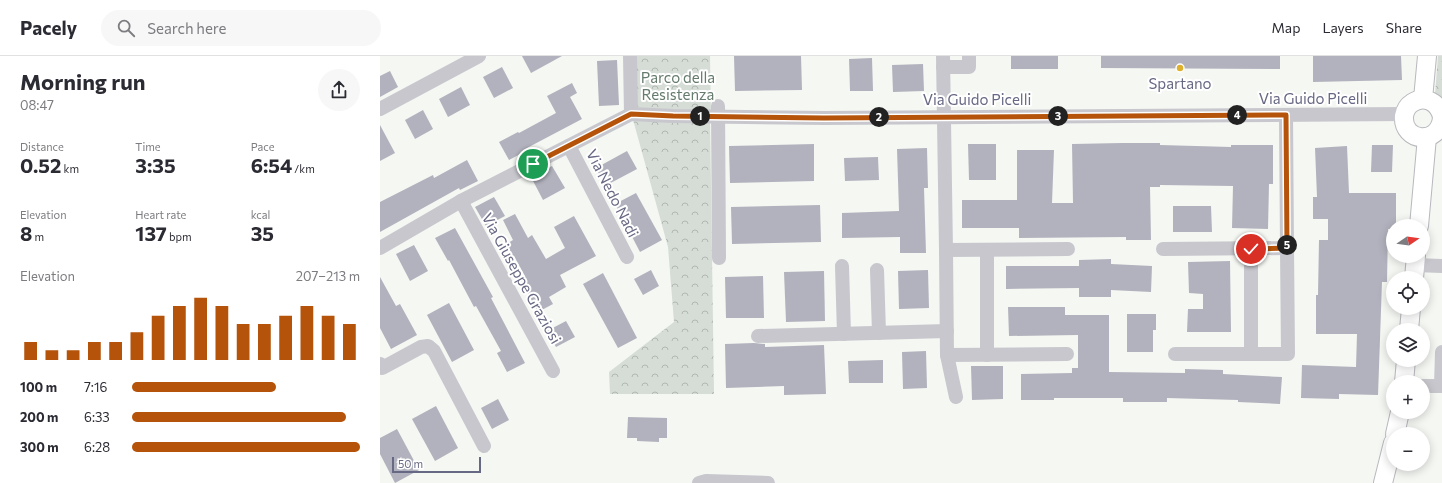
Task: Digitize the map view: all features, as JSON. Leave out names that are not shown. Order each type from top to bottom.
[{"type":"main road","points":[[1423,100],[1427,56]]},
{"type":"main road","points":[[1423,100],[1434,103],[1438,107],[1442,118],[1440,128],[1436,132],[1427,137],[1421,138],[1414,136],[1409,132],[1406,127],[1404,114],[1409,105],[1413,102],[1423,100]]},
{"type":"main road","points":[[1420,219],[1427,137]]},
{"type":"main road","points":[[1383,483],[1386,471]]},
{"type":"street","points":[[380,109],[479,56]]},
{"type":"street","points":[[380,248],[461,201],[631,114],[630,56]]},
{"type":"street","points":[[956,397],[947,355],[943,62],[969,68],[969,56]]},
{"type":"street","points":[[718,111],[719,258]]},
{"type":"street","name":"Via Guido Picelli","points":[[631,114],[718,111],[824,118],[1404,114]]},
{"type":"street","points":[[1175,354],[1288,354],[1286,115]]},
{"type":"street","name":"Via Nedo Nadi","points":[[569,146],[627,257]]},
{"type":"street","name":"Via Giuseppe Graziosi","points":[[461,201],[554,371]]},
{"type":"street","points":[[1163,249],[1287,248]]},
{"type":"street","points":[[946,250],[1068,249]]},
{"type":"street","points":[[1251,249],[1251,354]]},
{"type":"street","points":[[986,250],[988,355]]},
{"type":"street","points":[[842,266],[844,334]]},
{"type":"street","points":[[1415,266],[1442,266]]},
{"type":"street","points":[[877,270],[879,333]]},
{"type":"street","points":[[758,336],[947,332]]},
{"type":"street","points":[[380,364],[382,368],[421,347],[428,346],[434,351],[484,446]]},
{"type":"street","points":[[1430,386],[1441,386],[1442,352]]},
{"type":"street","points":[[947,355],[1067,354]]},
{"type":"street","points":[[699,483],[706,481],[768,483]]},
{"type":"green space","name":"Parco della Resistenza","points":[[632,56],[710,56],[711,116],[632,113]]},
{"type":"green space","points":[[1438,56],[1442,56],[1442,99],[1435,94]]},
{"type":"green space","points":[[632,116],[710,118],[714,394],[610,394],[609,372],[674,322],[668,247]]},
{"type":"building","points":[[522,56],[562,56],[531,73]]},
{"type":"building","points":[[734,56],[801,56],[802,90],[735,91]]},
{"type":"building","points":[[1011,56],[1058,56],[1058,69],[1011,69]]},
{"type":"building","points":[[1101,56],[1280,56],[1280,69],[1101,68]]},
{"type":"building","points":[[1313,56],[1401,56],[1402,80],[1313,82]]},
{"type":"building","points":[[872,58],[873,91],[850,91],[849,59]]},
{"type":"building","points":[[617,60],[619,105],[599,106],[597,61]]},
{"type":"building","points":[[923,64],[924,91],[893,92],[892,65]]},
{"type":"building","points":[[502,67],[513,88],[494,98],[483,77]]},
{"type":"building","points":[[390,71],[398,87],[380,97],[380,76]]},
{"type":"building","points":[[572,83],[577,93],[570,97],[582,119],[527,148],[528,150],[509,160],[499,142],[556,113],[547,96]]},
{"type":"building","points":[[461,87],[470,105],[448,117],[439,99]]},
{"type":"building","points":[[423,110],[433,129],[415,139],[405,120]]},
{"type":"building","points":[[380,125],[395,153],[380,161]]},
{"type":"building","points":[[1160,143],[1160,145],[1231,147],[1231,145],[1273,145],[1273,184],[1269,184],[1268,229],[1232,228],[1233,186],[1160,185],[1160,187],[1150,187],[1151,240],[1126,240],[1126,237],[1019,238],[1019,228],[962,228],[962,200],[1017,200],[1017,150],[1054,150],[1052,203],[1073,203],[1072,144]]},
{"type":"building","points":[[814,144],[814,181],[730,183],[729,146]]},
{"type":"building","points":[[968,144],[996,144],[996,180],[969,180]]},
{"type":"building","points":[[1372,145],[1393,145],[1392,172],[1371,172]]},
{"type":"building","points":[[1347,146],[1349,193],[1396,193],[1396,219],[1386,219],[1387,271],[1386,271],[1386,282],[1382,282],[1378,395],[1339,394],[1339,399],[1301,398],[1302,365],[1356,367],[1357,334],[1316,334],[1316,295],[1318,295],[1319,240],[1328,240],[1328,219],[1313,219],[1313,197],[1317,197],[1315,148]]},
{"type":"building","points":[[927,148],[928,188],[924,188],[926,253],[900,253],[900,237],[842,238],[842,213],[899,211],[897,149]]},
{"type":"building","points":[[627,151],[637,169],[605,186],[596,168]]},
{"type":"building","points":[[878,157],[879,180],[845,181],[844,158]]},
{"type":"building","points":[[467,160],[478,181],[460,190],[459,188],[380,232],[380,202],[433,175],[434,178]]},
{"type":"building","points":[[552,166],[565,188],[543,200],[531,177]]},
{"type":"building","points":[[636,193],[662,240],[640,252],[615,204]]},
{"type":"building","points":[[494,197],[505,216],[486,226],[475,207]]},
{"type":"building","points":[[820,205],[821,242],[732,244],[731,207]]},
{"type":"building","points":[[1173,206],[1211,206],[1212,232],[1173,232]]},
{"type":"building","points":[[515,214],[528,238],[532,235],[546,259],[565,248],[554,227],[574,216],[596,256],[560,275],[566,287],[549,297],[553,304],[538,312],[520,279],[525,276],[514,256],[507,260],[500,248],[513,240],[503,220]]},
{"type":"building","points":[[455,228],[493,297],[491,298],[525,363],[507,372],[497,353],[501,351],[435,238]]},
{"type":"building","points":[[414,245],[428,271],[410,281],[396,254]]},
{"type":"building","points":[[1111,259],[1111,264],[1152,266],[1151,292],[1111,290],[1111,297],[1079,297],[1079,288],[1006,289],[1006,266],[1079,266],[1079,260]]},
{"type":"building","points":[[1230,261],[1231,332],[1187,332],[1188,309],[1203,309],[1203,294],[1189,293],[1188,262]]},
{"type":"building","points":[[651,270],[659,286],[643,295],[634,279]]},
{"type":"building","points":[[928,270],[929,308],[899,309],[898,271]]},
{"type":"building","points":[[824,271],[825,321],[786,322],[784,272]]},
{"type":"building","points":[[603,273],[637,338],[618,348],[583,284]]},
{"type":"building","points":[[763,276],[764,318],[726,318],[725,277]]},
{"type":"building","points":[[380,277],[396,306],[400,304],[417,335],[391,349],[380,328]]},
{"type":"building","points":[[449,303],[474,350],[452,362],[427,315]]},
{"type":"building","points":[[1008,307],[1065,307],[1065,315],[1109,315],[1109,372],[1185,373],[1185,369],[1223,370],[1223,374],[1282,377],[1280,404],[1238,402],[1238,400],[1167,398],[1167,402],[1123,402],[1123,398],[1054,398],[1054,400],[1021,400],[1021,374],[1072,373],[1072,368],[1078,368],[1078,335],[1009,336]]},
{"type":"building","points":[[1127,314],[1156,314],[1156,330],[1153,330],[1153,352],[1127,352]]},
{"type":"building","points":[[566,321],[575,337],[556,347],[547,331]]},
{"type":"building","points":[[725,344],[765,344],[765,347],[824,345],[826,394],[784,395],[784,386],[726,388]]},
{"type":"building","points":[[926,351],[927,388],[903,389],[902,352]]},
{"type":"building","points":[[883,360],[883,383],[849,383],[848,361]]},
{"type":"building","points":[[971,366],[1003,366],[1003,399],[972,400]]},
{"type":"building","points":[[498,399],[509,420],[492,429],[481,408]]},
{"type":"building","points":[[436,406],[458,448],[435,461],[412,419]]},
{"type":"building","points":[[628,417],[667,418],[667,438],[659,438],[659,442],[637,441],[637,438],[627,438]]},
{"type":"building","points":[[397,429],[419,470],[395,483],[380,454],[380,438]]},
{"type":"place","name":"Spartano","points":[[1180,68]]},
{"type":"route","points":[[533,164],[631,114],[824,118],[944,116],[1286,115],[1287,248],[1251,249]]}]
